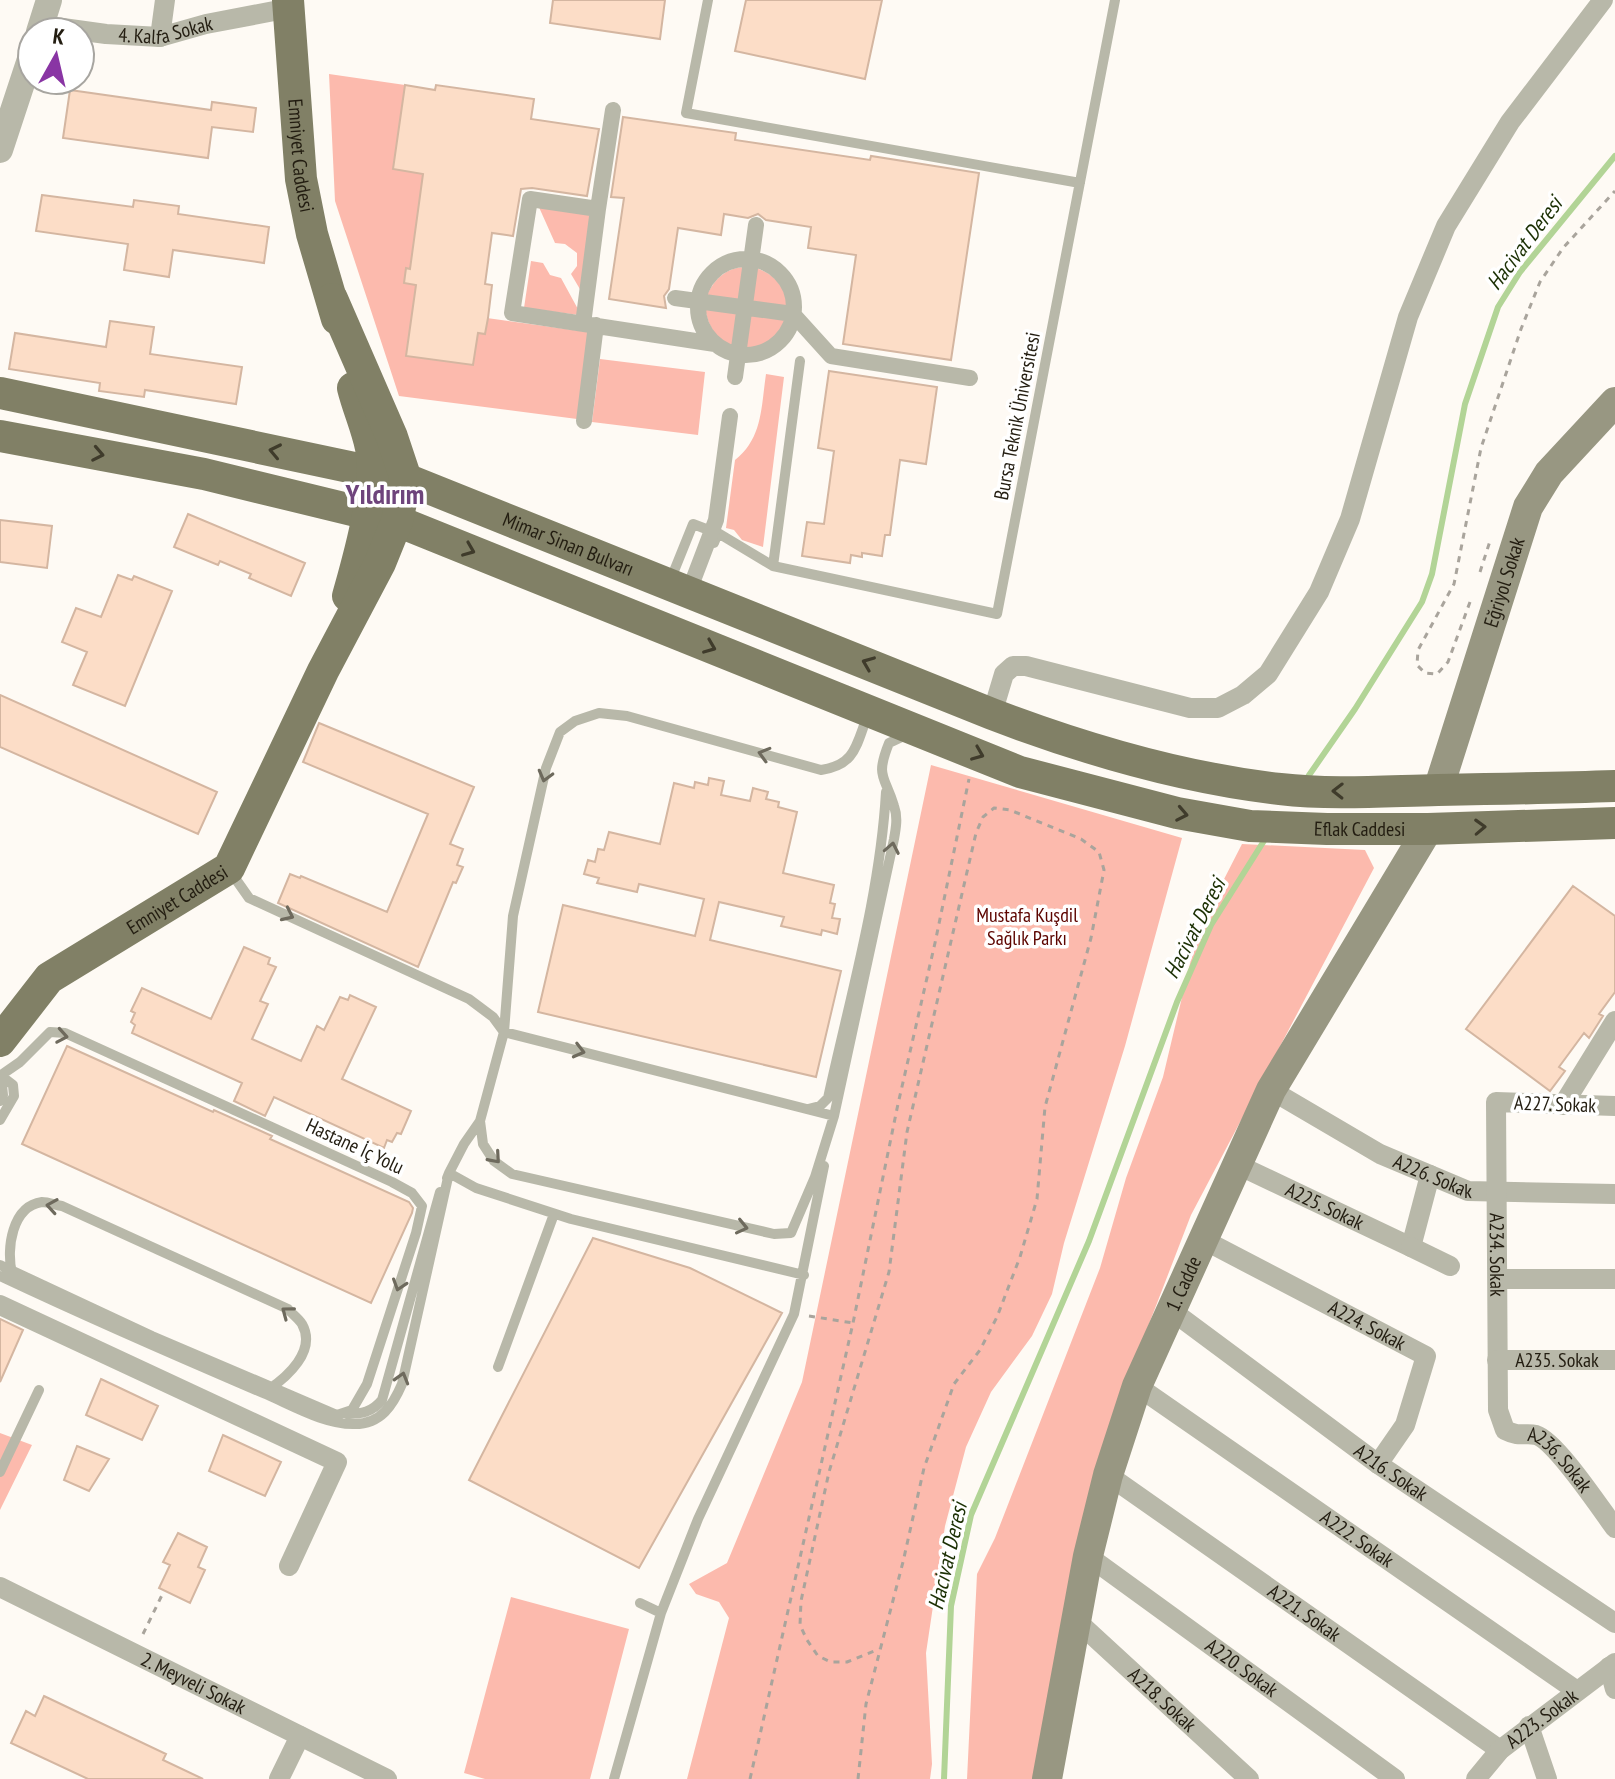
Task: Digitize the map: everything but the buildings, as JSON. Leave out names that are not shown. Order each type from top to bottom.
[{"type":"main road","name":"Emniyet Caddesi","points":[[290,3],[294,110],[301,179],[312,234],[332,299]]},
{"type":"main road","points":[[332,299],[358,408],[371,446],[372,472],[382,517]]},
{"type":"main road","points":[[332,299],[381,409],[406,479],[382,517]]},
{"type":"main road","points":[[0,378],[14,397]]},
{"type":"main road","name":"Mimar Sinan Bulvarı","points":[[14,397],[406,479],[1046,735],[1120,756]]},
{"type":"main road","name":"Eğriyol Sokak","points":[[1427,790],[1528,507],[1549,473],[1615,402]]},
{"type":"main road","points":[[317,460],[351,452],[356,441],[358,408]]},
{"type":"main road","name":"Mimar Sinan Bulvarı","points":[[7,441],[204,474],[382,517],[1020,772],[1106,796]]},
{"type":"main road","name":"Emniyet Caddesi","points":[[0,1041],[49,978],[229,868],[323,671],[347,601],[382,517]]},
{"type":"main road","points":[[869,711],[876,700],[893,696],[926,705],[1009,738],[1027,740],[1046,735]]},
{"type":"main road","name":"Eflak Caddesi","points":[[1120,756],[1228,781],[1282,789],[1615,786]]},
{"type":"main road","name":"Eflak Caddesi","points":[[1106,796],[1250,826],[1415,829],[1615,823]]},
{"type":"main road","name":"1. Cadde","points":[[1047,1779],[1088,1556],[1108,1475],[1137,1386],[1271,1090],[1415,829]]},
{"type":"street","points":[[160,37],[165,0]]},
{"type":"street","points":[[992,714],[1004,674],[1013,666],[1026,666],[1190,708],[1218,708],[1243,695],[1268,674],[1319,592],[1350,519],[1408,317],[1446,226],[1510,122],[1603,0]]},
{"type":"street","name":"4. Kalfa Sokak","points":[[45,14],[106,34],[160,37],[290,3]]},
{"type":"street","points":[[0,150],[18,96]]},
{"type":"street","points":[[584,421],[598,209],[613,110]]},
{"type":"street","points":[[598,209],[530,199],[512,313],[715,344],[738,354],[756,354],[774,346],[788,331],[795,308],[790,287],[778,271],[760,261],[734,260],[719,267],[705,281],[698,307],[704,331],[715,344]]},
{"type":"street","points":[[735,377],[756,225]]},
{"type":"street","points":[[675,298],[793,314],[831,356],[970,378]]},
{"type":"street","points":[[685,589],[714,532],[730,416]]},
{"type":"street","points":[[1563,1105],[1615,1021]]},
{"type":"street","name":"A226. Sokak","points":[[1271,1090],[1380,1154],[1468,1191],[1615,1194]]},
{"type":"street","name":"A227. Sokak","points":[[1496,1102],[1615,1106]]},
{"type":"street","name":"A234. Sokak","points":[[1496,1102],[1498,1410]]},
{"type":"street","name":"A225. Sokak","points":[[1238,1165],[1450,1266]]},
{"type":"street","points":[[1411,1247],[1430,1175]]},
{"type":"street","name":"A224. Sokak","points":[[1204,1240],[1426,1356],[1405,1425],[1378,1464]]},
{"type":"street","points":[[1498,1279],[1615,1279]]},
{"type":"street","points":[[0,1305],[337,1462],[289,1566]]},
{"type":"street","name":"A216. Sokak","points":[[1172,1311],[1378,1464],[1615,1623]]},
{"type":"street","name":"A235. Sokak","points":[[1497,1360],[1615,1360]]},
{"type":"street","name":"A222. Sokak","points":[[1137,1386],[1577,1691]]},
{"type":"street","name":"A236. Sokak","points":[[1498,1410],[1505,1430],[1518,1436],[1534,1434],[1550,1443],[1615,1528]]},
{"type":"street","name":"A221. Sokak","points":[[1108,1475],[1500,1750]]},
{"type":"street","name":"A220. Sokak","points":[[1088,1556],[1384,1776]]},
{"type":"street","name":"2. Meyveli Sokak","points":[[0,1587],[387,1779]]},
{"type":"street","name":"A218. Sokak","points":[[1077,1621],[1249,1779]]},
{"type":"street","points":[[1612,1665],[1615,1689]]},
{"type":"street","name":"A223. Sokak","points":[[1476,1779],[1500,1750],[1612,1665]]},
{"type":"street","points":[[1529,1726],[1547,1779]]},
{"type":"street","points":[[279,1779],[300,1736]]},
{"type":"lane","points":[[708,0],[686,113],[1080,183]]},
{"type":"lane","name":"Bursa Teknik Üniversitesi","points":[[714,532],[773,566],[997,614],[1115,0]]},
{"type":"lane","points":[[773,566],[800,361]]},
{"type":"lane","points":[[268,1390],[337,1415],[360,1414],[374,1409],[382,1400],[437,1197],[464,1144],[480,1121],[504,1032],[513,916],[546,768],[560,732],[575,721],[599,713],[627,716],[821,770],[839,767],[850,757],[869,711]]},
{"type":"lane","points":[[614,1779],[661,1613],[698,1519],[794,1314],[894,839],[897,819],[881,775],[882,760],[889,743],[920,731]]},
{"type":"lane","points":[[807,1109],[820,1106],[828,1098],[866,932],[886,790]]},
{"type":"lane","points":[[229,868],[249,898],[469,999],[493,1017],[504,1032],[834,1116]]},
{"type":"lane","name":"Hastane İç Yolu","points":[[0,1075],[20,1062],[50,1032],[65,1033],[412,1193],[422,1206],[421,1218],[367,1384],[352,1410],[337,1415]]},
{"type":"lane","points":[[0,1075],[3,1095],[0,1101]]},
{"type":"lane","points":[[0,1075],[13,1085],[14,1096],[0,1120]]},
{"type":"lane","points":[[480,1121],[483,1144],[494,1161],[512,1174],[774,1234],[791,1233],[801,1215],[831,1132]]},
{"type":"lane","points":[[449,1173],[476,1188],[554,1214],[804,1275]]},
{"type":"lane","points":[[0,1276],[336,1422],[356,1425],[379,1418],[392,1405],[402,1384],[449,1173]]},
{"type":"lane","points":[[18,1284],[9,1258],[18,1220],[27,1208],[44,1202],[62,1206],[288,1309],[302,1325],[305,1337],[303,1352],[286,1377],[268,1390]]},
{"type":"lane","points":[[498,1367],[554,1214]]},
{"type":"lane","points":[[0,1265],[118,1326]]},
{"type":"lane","points":[[105,1354],[118,1326]]},
{"type":"lane","points":[[136,1368],[149,1340]]},
{"type":"lane","points":[[0,1472],[39,1390]]},
{"type":"lane","points":[[640,1603],[661,1613]]},
{"type":"path","points":[[1474,592],[1448,662],[1437,674],[1425,673],[1417,665],[1418,650],[1454,584],[1481,448],[1521,329],[1540,282],[1551,265],[1577,231],[1615,191]]},
{"type":"path","points":[[1477,580],[1494,531]]},
{"type":"path","points":[[750,1779],[935,943],[971,772],[970,751]]},
{"type":"path","points":[[858,1779],[866,1704],[924,1468],[954,1384],[980,1350],[997,1317],[1020,1257],[1037,1199],[1045,1107],[1091,938],[1104,870],[1099,852],[1081,839],[1010,810],[994,808],[983,817],[976,833],[907,1132],[889,1272],[829,1472],[801,1601],[800,1625],[818,1656],[831,1662],[847,1662],[879,1649]]},
{"type":"path","points":[[794,1314],[853,1323]]},
{"type":"path","points":[[134,1653],[164,1591]]},
{"type":"green space","points":[[329,74],[405,85],[393,169],[423,174],[410,269],[406,268],[404,282],[416,285],[406,356],[473,365],[478,333],[485,333],[487,318],[588,332],[577,419],[399,396],[335,201]]},
{"type":"green space","points":[[538,205],[591,212],[584,296],[571,274],[577,266],[577,253],[565,244],[555,243]]},
{"type":"green space","points":[[531,261],[543,263],[550,275],[561,278],[579,315],[524,308]]},
{"type":"green space","points":[[745,267],[740,300],[707,295],[722,275]]},
{"type":"green space","points":[[756,268],[778,282],[787,306],[752,301]]},
{"type":"green space","points":[[705,309],[737,314],[733,346],[714,332]]},
{"type":"green space","points":[[751,315],[786,319],[770,341],[746,348]]},
{"type":"green space","points":[[600,359],[705,372],[698,435],[592,422]]},
{"type":"green space","points":[[766,374],[784,377],[763,547],[742,540],[734,530],[726,528],[735,460],[756,432]]},
{"type":"green space","name":"Mustafa Kuşdil Sağlık Parkı","points":[[931,765],[1182,838],[1125,1046],[1064,1243],[1052,1294],[1032,1336],[991,1392],[966,1447],[945,1526],[926,1653],[932,1764],[930,1779],[687,1779],[729,1618],[719,1602],[696,1594],[689,1584],[727,1563],[802,1382]]},
{"type":"green space","points":[[1242,844],[1365,850],[1374,868],[1191,1215],[1115,1412],[1036,1779],[967,1779],[977,1574],[995,1538],[1100,1268],[1126,1178],[1163,1077],[1198,930]]},
{"type":"green space","points":[[0,1433],[32,1445],[0,1510]]},
{"type":"green space","points":[[511,1597],[629,1629],[590,1779],[485,1779],[464,1773]]},
{"type":"waterway","name":"Hacivat Deresi","points":[[1305,781],[1355,709],[1422,602],[1432,574],[1465,404],[1498,307],[1520,272],[1615,156]]},
{"type":"waterway","name":"Hacivat Deresi","points":[[944,1779],[951,1606],[971,1515],[1089,1241],[1177,1002],[1211,925],[1267,836]]},
{"type":"district","name":"Yıldırım","points":[[385,494]]}]
